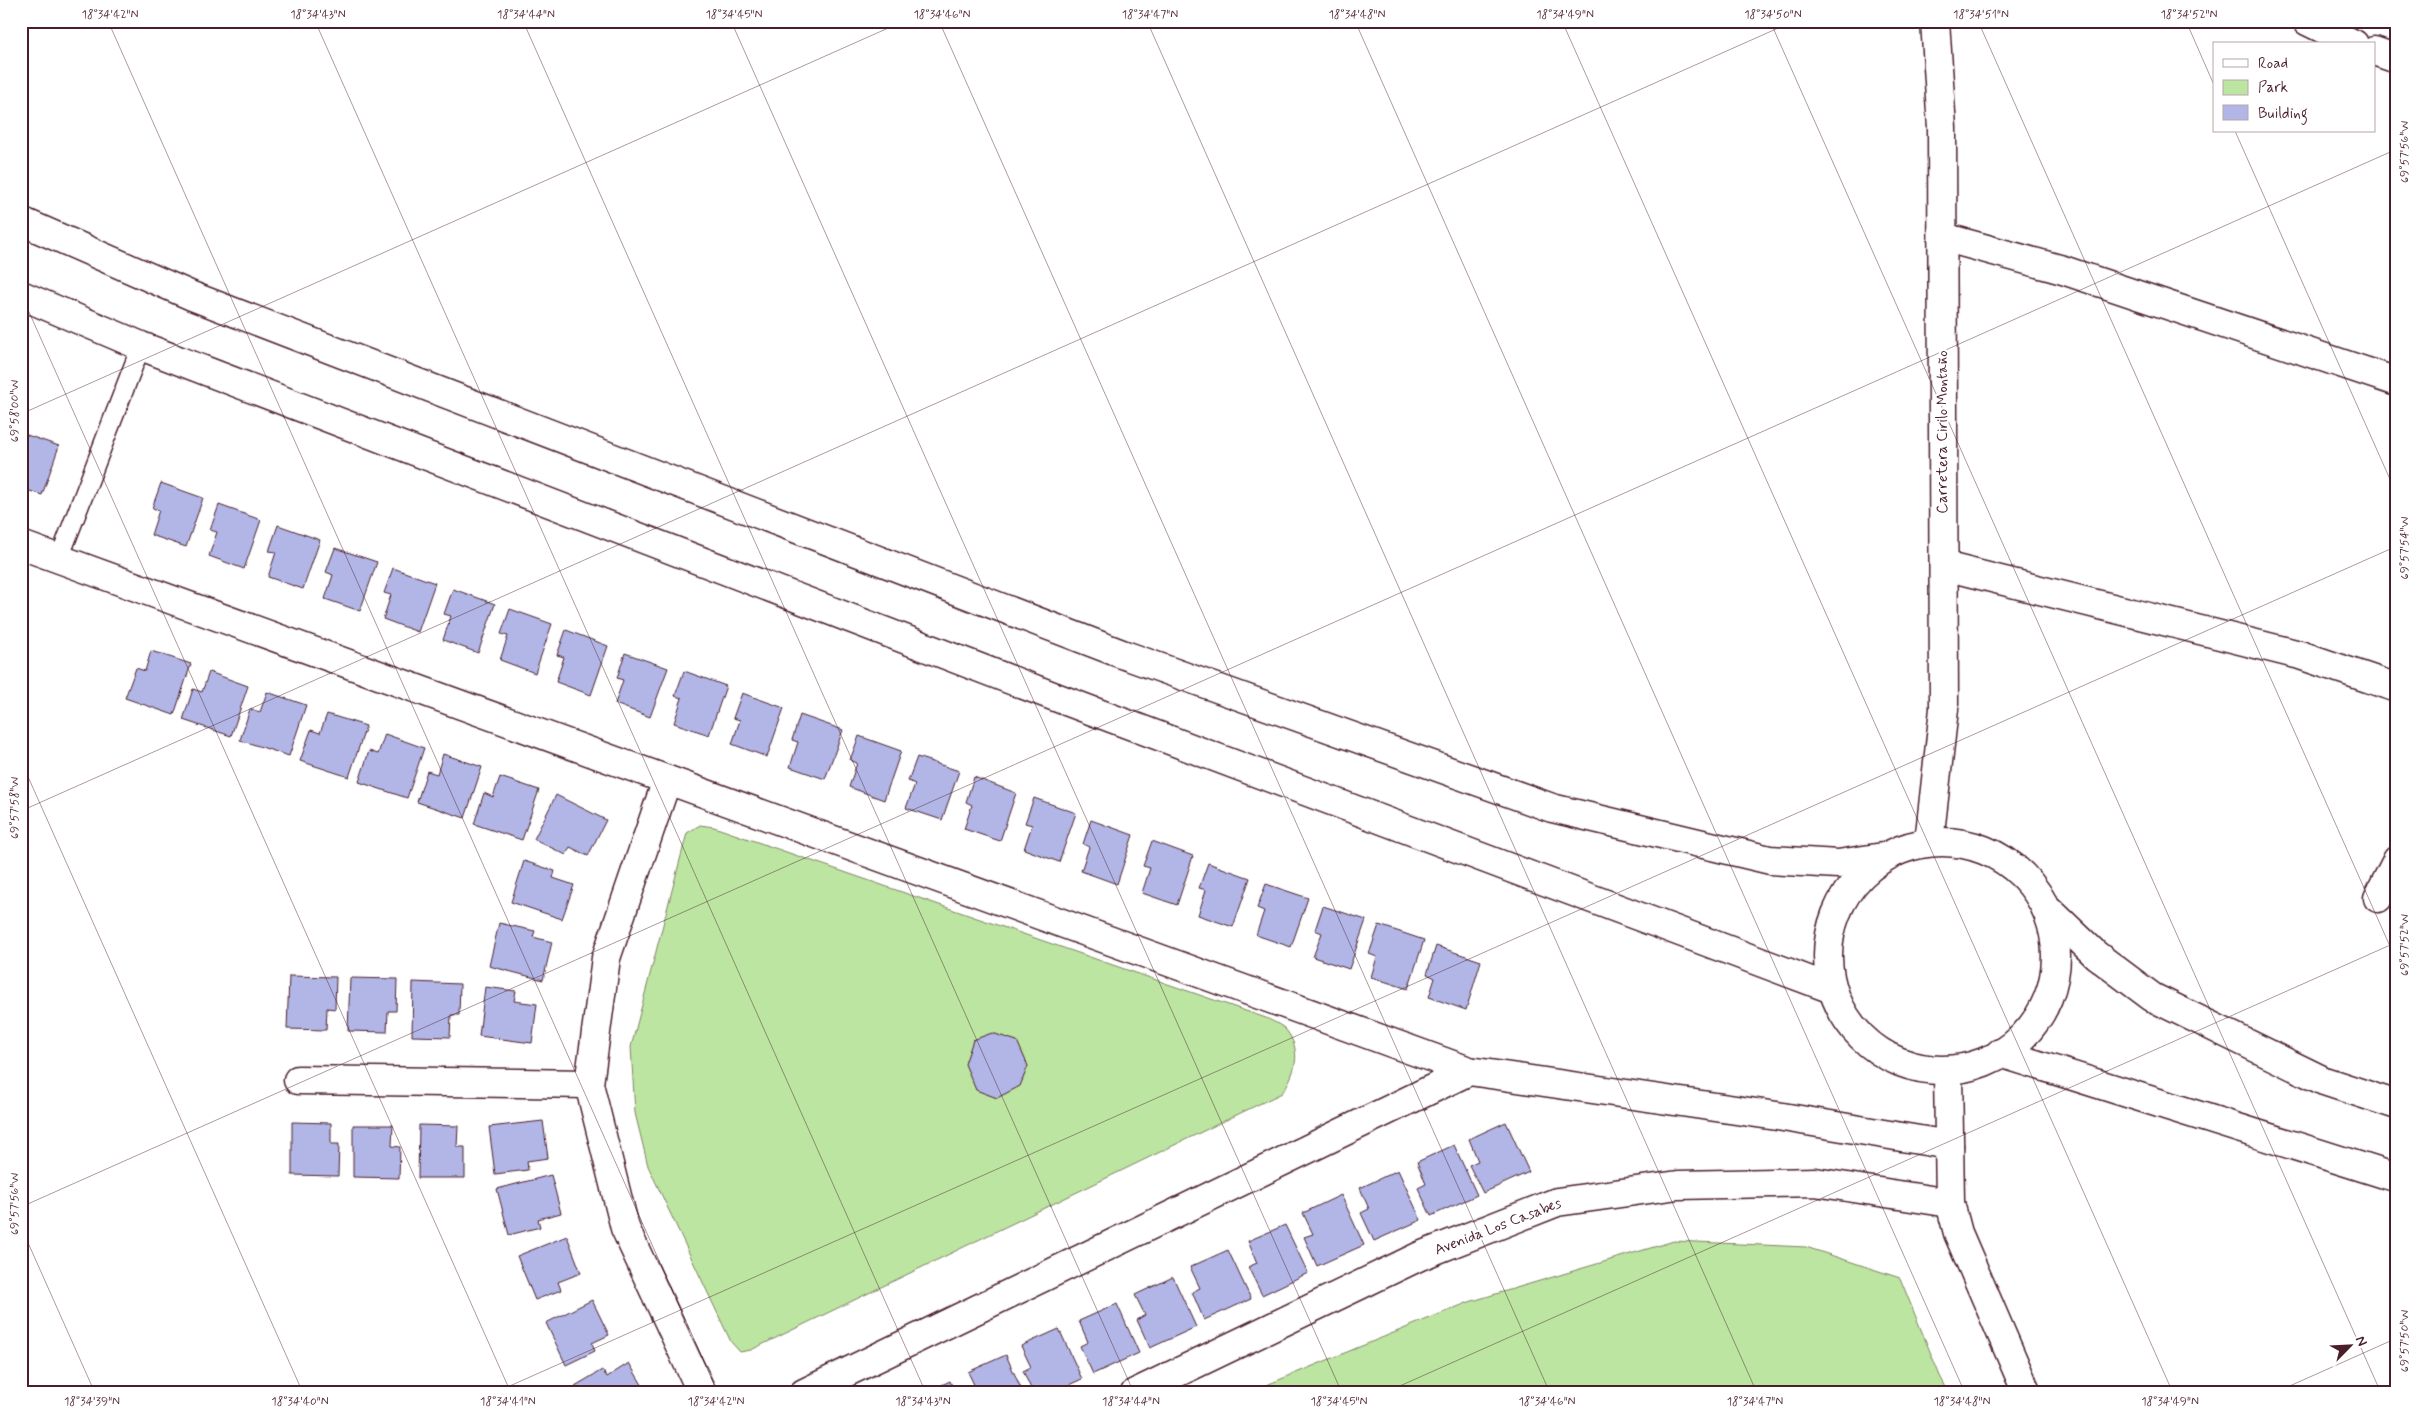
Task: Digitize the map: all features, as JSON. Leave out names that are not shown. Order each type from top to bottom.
[{"type":"main road","name":"Carretera Cirilo Montaño","points":[[1930,842],[1944,709],[1942,128],[1935,21]]},
{"type":"main road","points":[[2307,21],[2350,42]]},
{"type":"main road","points":[[2376,52],[2397,59]]},
{"type":"main road","points":[[21,221],[192,296],[1113,650],[1552,808],[1770,860],[1838,864],[1883,857],[1930,842],[1956,842],[1992,853],[2023,875],[2045,906],[2096,955],[2152,997],[2324,1081],[2397,1105]]},
{"type":"main road","points":[[1943,237],[2063,270],[2397,382]]},
{"type":"main road","points":[[21,295],[140,346],[1058,698],[1832,989]]},
{"type":"main road","points":[[21,545],[1469,1071],[1777,1116],[1949,1144]]},
{"type":"main road","points":[[1944,566],[2300,655],[2397,688]]},
{"type":"main road","points":[[667,780],[606,958],[589,1084],[625,1228],[702,1393]]},
{"type":"main road","points":[[1883,857],[1854,881],[1835,914],[1828,951],[1832,989],[1849,1023],[1876,1050],[1910,1066],[1948,1071],[1984,1063],[2017,1044],[2041,1014],[2054,979],[2056,941],[2045,906]]},
{"type":"main road","points":[[2378,898],[2397,860]]},
{"type":"main road","points":[[2000,1054],[2397,1178]]},
{"type":"main road","points":[[804,1393],[1469,1071]]},
{"type":"main road","points":[[1948,1071],[1950,1202],[1958,1233],[2027,1393]]},
{"type":"main road","points":[[298,1080],[589,1084]]},
{"type":"main road","name":"Avenida Los Casabes","points":[[1135,1393],[1420,1256],[1557,1202],[1678,1185],[1815,1182],[1950,1202]]},
{"type":"lane","points":[[59,559],[140,346]]},
{"type":"green space","points":[[700,825],[714,827],[1266,1018],[1284,1028],[1294,1046],[1295,1062],[1287,1086],[1282,1093],[751,1350],[740,1352],[731,1342],[648,1166],[635,1113],[631,1047],[687,833]]},
{"type":"green space","points":[[1674,1241],[1806,1247],[1900,1278],[1940,1376],[1949,1393],[1247,1393],[1469,1302]]},
{"type":"building","points":[[21,433],[59,446],[42,495],[21,488]]},
{"type":"building","points":[[161,483],[203,498],[186,547],[151,535],[159,510],[152,508]]},
{"type":"building","points":[[219,505],[261,520],[244,569],[209,556],[217,532],[210,530]]},
{"type":"building","points":[[278,525],[320,540],[303,589],[268,577],[276,552],[269,551]]},
{"type":"building","points":[[335,548],[377,562],[360,611],[325,599],[333,575],[326,572]]},
{"type":"building","points":[[393,568],[435,583],[418,632],[383,619],[391,595],[384,593]]},
{"type":"building","points":[[453,589],[495,604],[478,653],[443,640],[451,616],[444,614]]},
{"type":"building","points":[[510,609],[552,624],[535,673],[500,660],[508,636],[501,634]]},
{"type":"building","points":[[566,630],[608,646],[591,695],[556,682],[564,657],[557,655]]},
{"type":"building","points":[[151,651],[191,664],[174,715],[125,698],[136,668],[145,671]]},
{"type":"building","points":[[625,653],[668,668],[650,717],[615,704],[623,680],[617,678]]},
{"type":"building","points":[[684,671],[726,686],[709,735],[674,723],[682,698],[675,696]]},
{"type":"building","points":[[209,672],[248,686],[231,736],[183,720],[193,689],[202,692]]},
{"type":"building","points":[[267,692],[306,705],[289,756],[240,740],[250,709],[260,712]]},
{"type":"building","points":[[742,693],[784,708],[767,757],[732,744],[740,720],[733,718]]},
{"type":"building","points":[[327,714],[366,726],[349,777],[300,761],[311,730],[320,733]]},
{"type":"building","points":[[800,715],[843,730],[825,779],[790,767],[798,742],[792,740]]},
{"type":"building","points":[[385,734],[424,748],[407,798],[359,782],[369,751],[378,754]]},
{"type":"building","points":[[859,736],[901,751],[884,800],[849,787],[857,763],[850,760]]},
{"type":"building","points":[[443,754],[482,767],[465,818],[417,802],[427,771],[437,774]]},
{"type":"building","points":[[917,757],[959,771],[942,820],[906,808],[915,784],[908,781]]},
{"type":"building","points":[[500,777],[539,790],[522,840],[474,824],[484,793],[493,797]]},
{"type":"building","points":[[974,777],[1016,793],[1000,841],[964,829],[972,805],[966,802]]},
{"type":"building","points":[[556,795],[606,820],[588,856],[570,847],[566,855],[534,839]]},
{"type":"building","points":[[1034,798],[1076,813],[1059,862],[1024,849],[1032,825],[1025,823]]},
{"type":"building","points":[[1091,820],[1133,835],[1117,884],[1081,871],[1089,847],[1083,844]]},
{"type":"building","points":[[1152,841],[1193,856],[1177,905],[1142,893],[1150,868],[1143,866]]},
{"type":"building","points":[[524,861],[555,871],[553,878],[574,885],[562,919],[511,902]]},
{"type":"building","points":[[1208,863],[1250,878],[1233,927],[1198,915],[1206,890],[1199,888]]},
{"type":"building","points":[[1266,884],[1308,898],[1291,947],[1256,935],[1264,911],[1257,908]]},
{"type":"building","points":[[1323,906],[1366,920],[1349,969],[1313,957],[1322,933],[1315,930]]},
{"type":"building","points":[[499,923],[535,931],[533,937],[552,942],[543,980],[489,966]]},
{"type":"building","points":[[1379,925],[1424,940],[1408,989],[1371,977],[1377,957],[1369,954]]},
{"type":"building","points":[[1436,946],[1481,961],[1466,1010],[1429,997],[1435,978],[1427,974]]},
{"type":"building","points":[[289,976],[336,977],[335,1009],[327,1008],[326,1030],[287,1029]]},
{"type":"building","points":[[350,978],[397,979],[396,1011],[388,1011],[387,1032],[348,1031]]},
{"type":"building","points":[[413,982],[460,984],[459,1015],[451,1015],[450,1037],[412,1036]]},
{"type":"building","points":[[485,987],[516,991],[514,1001],[537,1004],[532,1043],[479,1036]]},
{"type":"building","points":[[992,1033],[1017,1041],[1028,1066],[1020,1086],[997,1098],[976,1090],[965,1064],[973,1040]]},
{"type":"building","points":[[543,1121],[548,1158],[527,1161],[528,1170],[495,1174],[489,1127]]},
{"type":"building","points":[[292,1122],[331,1123],[331,1144],[339,1144],[338,1176],[292,1175]]},
{"type":"building","points":[[1506,1122],[1529,1172],[1483,1193],[1469,1165],[1478,1161],[1469,1139]]},
{"type":"building","points":[[353,1125],[393,1125],[392,1146],[400,1147],[399,1178],[353,1177]]},
{"type":"building","points":[[419,1125],[458,1126],[457,1147],[465,1147],[465,1178],[418,1178]]},
{"type":"building","points":[[1454,1145],[1477,1195],[1431,1216],[1418,1188],[1426,1184],[1417,1162]]},
{"type":"building","points":[[1398,1170],[1421,1220],[1374,1241],[1361,1213],[1369,1209],[1360,1188]]},
{"type":"building","points":[[551,1175],[561,1213],[538,1219],[540,1227],[509,1235],[497,1189]]},
{"type":"building","points":[[1341,1195],[1364,1245],[1317,1266],[1304,1237],[1313,1234],[1303,1213]]},
{"type":"building","points":[[1285,1225],[1308,1273],[1262,1295],[1248,1267],[1257,1263],[1248,1241]]},
{"type":"building","points":[[567,1236],[581,1273],[558,1282],[561,1290],[535,1300],[517,1256]]},
{"type":"building","points":[[1228,1250],[1251,1299],[1204,1320],[1192,1292],[1200,1288],[1190,1267]]},
{"type":"building","points":[[1173,1277],[1196,1327],[1150,1348],[1137,1320],[1145,1315],[1135,1295]]},
{"type":"building","points":[[592,1300],[609,1335],[592,1343],[595,1351],[566,1365],[546,1323]]},
{"type":"building","points":[[1117,1304],[1139,1353],[1093,1374],[1080,1346],[1088,1342],[1079,1321]]},
{"type":"building","points":[[1059,1329],[1082,1379],[1051,1393],[1033,1393],[1023,1371],[1031,1367],[1021,1346]]},
{"type":"building","points":[[1006,1355],[1023,1393],[978,1393],[968,1372]]},
{"type":"building","points":[[629,1363],[647,1393],[579,1393],[575,1386],[602,1370],[607,1377]]},
{"type":"building","points":[[950,1381],[955,1393],[925,1393]]}]
